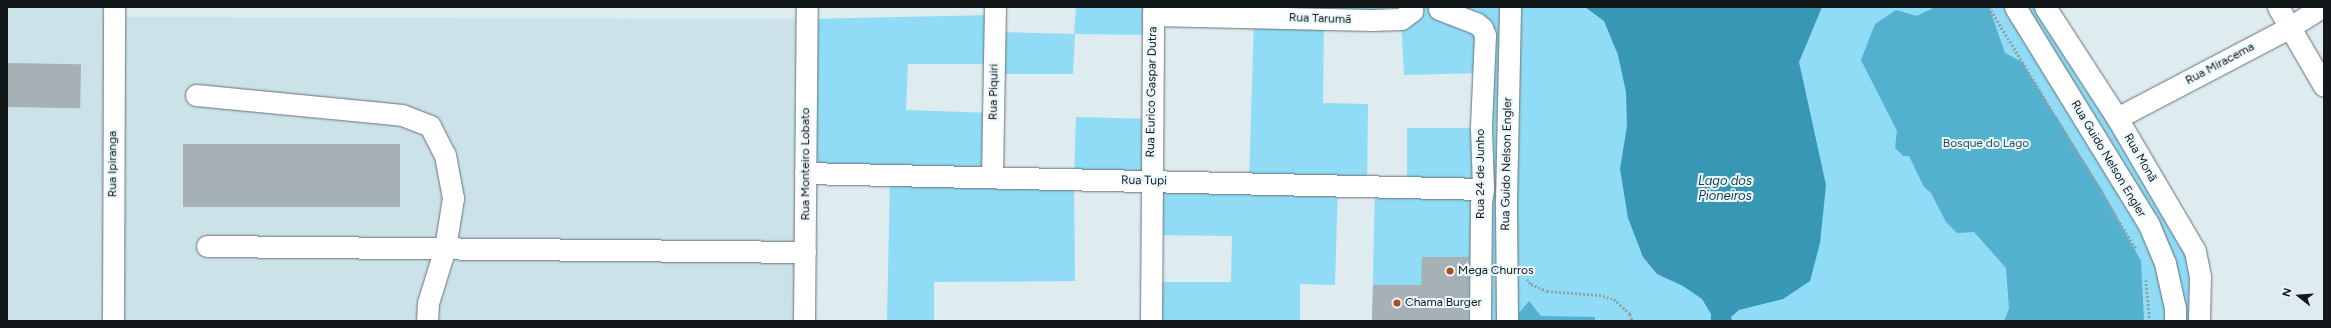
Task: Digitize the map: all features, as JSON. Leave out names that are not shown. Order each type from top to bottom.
[{"type":"street","name":"Rua Ipiranga","points":[[112,321],[114,7]]},
{"type":"street","name":"Rua Monteiro Lobato","points":[[804,321],[807,7]]},
{"type":"street","name":"Rua Piquiri","points":[[992,177],[996,7]]},
{"type":"street","name":"Rua Guido Nelson Engler","points":[[1507,321],[1506,201],[1510,7]]},
{"type":"street","name":"Rua Guido Nelson Engler","points":[[2015,7],[2149,225],[2164,263],[2175,308],[2175,321]]},
{"type":"street","name":"Rua Monã","points":[[2045,7],[2117,118],[2195,251],[2200,276],[2199,321]]},
{"type":"street","points":[[2278,7],[2324,86]]},
{"type":"street","name":"Rua Miracema","points":[[2117,118],[2290,27],[2322,7]]},
{"type":"street","points":[[1409,9],[1429,12],[1440,8]]},
{"type":"street","name":"Rua 24 de Junho","points":[[1440,8],[1476,23],[1482,28],[1485,35],[1481,128],[1483,189],[1481,204],[1480,321]]},
{"type":"street","name":"Rua Tarumã","points":[[1153,11],[1379,14],[1402,19],[1409,9]]},
{"type":"street","name":"Rua Eurico Gaspar Dutra","points":[[1151,321],[1153,11]]},
{"type":"street","points":[[196,95],[402,115],[430,126],[445,155],[453,198],[445,248],[428,303],[427,321]]},
{"type":"street","name":"Rua Tupi","points":[[805,173],[1483,189]]},
{"type":"street","points":[[207,246],[805,252]]},
{"type":"path","points":[[1989,7],[2136,250]]},
{"type":"path","points":[[2146,278],[2150,321]]},
{"type":"path","points":[[1547,291],[1599,295],[1614,299],[1630,314],[1633,321]]},
{"type":"shaded area","points":[[7,7],[114,7],[114,17],[807,19],[804,321],[7,321]]},
{"type":"green space","points":[[1076,7],[1153,7],[1153,35],[1075,34],[1073,74],[994,74],[994,64],[908,64],[906,110],[994,113],[992,177],[1074,179],[1075,281],[934,282],[934,321],[887,321],[890,175],[805,173],[807,19],[995,15],[995,32],[1074,34]]},
{"type":"green space","points":[[1238,7],[1386,7],[1385,9],[1324,20],[1323,103],[1368,104],[1367,186],[1338,185],[1335,285],[1300,284],[1300,321],[1151,321],[1151,282],[1231,282],[1232,236],[1152,235],[1151,181],[1074,179],[1076,117],[1152,119],[1152,181],[1249,183],[1254,17]]},
{"type":"green space","points":[[1405,7],[2045,7],[2195,251],[2199,321],[1372,321],[1375,186],[1407,186],[1407,128],[1481,128],[1482,73],[1404,75],[1401,19]]},
{"type":"green space","name":"Bosque do Lago","points":[[1935,7],[1989,7],[2005,53],[2022,62],[2102,190],[2141,261],[2144,321],[2004,321],[2009,309],[2006,268],[1974,232],[1957,233],[1946,222],[1931,193],[1924,187],[1909,156],[1903,156],[1895,148],[1897,131],[1861,60],[1875,24],[1896,10],[1917,16]]},
{"type":"green space","points":[[1529,301],[1541,316],[1595,317],[1595,321],[1519,321],[1519,313]]},
{"type":"water","name":"Lago dos Pioneiros","points":[[1585,7],[1822,7],[1799,62],[1826,185],[1820,243],[1810,281],[1783,299],[1739,310],[1731,317],[1732,321],[1711,321],[1711,314],[1702,299],[1683,286],[1657,274],[1643,257],[1628,218],[1620,169],[1627,126],[1626,92],[1618,55],[1604,21]]},
{"type":"building","points":[[7,63],[81,64],[80,108],[7,107]]},
{"type":"building","points":[[183,144],[400,144],[400,207],[183,207]]},
{"type":"building","points":[[1422,257],[1469,257],[1468,321],[1372,321],[1373,285],[1421,285]]},
{"type":"place","name":"Mega Churros","points":[[1450,271]]},
{"type":"place","name":"Chama Burger","points":[[1397,303]]}]
